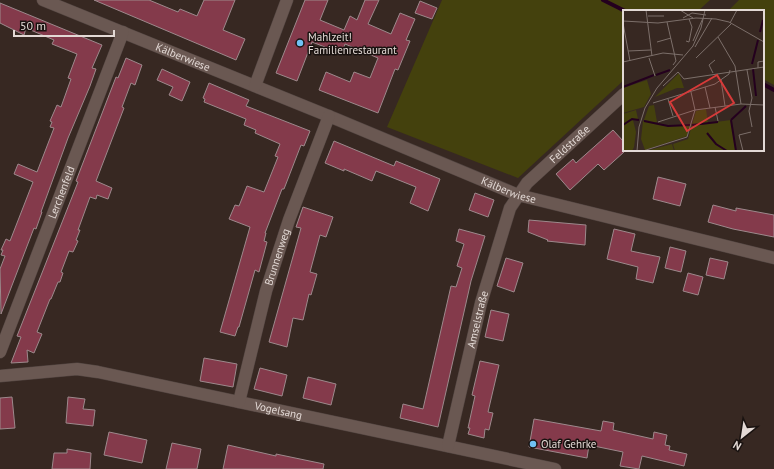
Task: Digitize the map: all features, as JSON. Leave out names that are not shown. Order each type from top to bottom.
[{"type":"street","name":"Kälberwiese","points":[[43,0],[329,116],[518,195],[774,258]]},
{"type":"street","points":[[255,86],[287,0]]},
{"type":"street","name":"Lerchenfeld","points":[[0,352],[123,32]]},
{"type":"street","name":"Feldstraße","points":[[518,195],[527,183],[623,95]]},
{"type":"street","name":"Brunnenweg","points":[[239,402],[270,277],[288,220],[329,116]]},
{"type":"street","name":"Amselstraße","points":[[448,446],[481,303],[510,208],[518,195]]},
{"type":"street","name":"Vogelsang","points":[[0,376],[77,369],[98,372],[555,469]]},
{"type":"shaded area","points":[[442,0],[710,0],[699,10],[623,10],[623,81],[518,178],[387,127]]},
{"type":"shaded area","points":[[739,0],[774,0],[774,85],[764,80],[764,10],[729,10]]},
{"type":"building","points":[[94,0],[149,0],[178,12],[180,9],[197,16],[204,0],[235,0],[223,30],[245,39],[236,60]]},
{"type":"building","points":[[305,0],[328,0],[320,20],[344,30],[350,16],[357,20],[365,0],[379,0],[368,24],[391,34],[400,13],[415,19],[406,40],[410,41],[398,70],[395,69],[378,113],[319,90],[326,72],[350,82],[354,72],[370,78],[378,58],[345,44],[342,52],[331,47],[330,49],[312,42],[297,81],[276,73]]},
{"type":"building","points":[[420,1],[437,8],[432,19],[415,13]]},
{"type":"building","points":[[0,3],[102,45],[92,68],[96,69],[90,86],[68,138],[36,229],[34,228],[1,314],[0,269],[5,256],[1,255],[3,250],[1,250],[6,239],[10,241],[33,182],[14,174],[18,164],[37,172],[54,128],[50,127],[52,122],[50,121],[57,105],[61,107],[71,79],[68,78],[77,54],[52,44],[54,40],[26,28],[24,35],[0,23]]},
{"type":"building","points":[[126,58],[142,65],[135,85],[131,83],[122,107],[124,108],[96,181],[112,188],[108,199],[97,195],[96,199],[90,197],[78,230],[80,230],[76,240],[78,241],[73,252],[69,251],[61,272],[63,273],[60,282],[58,282],[50,299],[37,332],[42,334],[34,353],[27,350],[28,362],[11,363],[21,337],[17,336],[78,182],[76,181],[116,77],[118,78]]},
{"type":"building","points":[[162,69],[190,82],[182,101],[169,95],[173,87],[157,80]]},
{"type":"building","points":[[209,83],[249,100],[246,106],[310,131],[304,146],[301,145],[265,233],[264,241],[267,242],[259,272],[255,270],[239,327],[235,336],[220,332],[250,227],[229,219],[235,205],[239,206],[247,186],[264,192],[278,157],[275,156],[280,144],[255,133],[256,130],[244,125],[246,119],[204,102],[205,99],[203,98]]},
{"type":"building","points":[[613,130],[623,141],[624,152],[604,170],[598,164],[570,190],[556,174],[573,159],[576,163]]},
{"type":"building","points":[[334,141],[394,166],[396,161],[440,179],[428,211],[410,203],[416,187],[376,171],[372,181],[325,163]]},
{"type":"building","points":[[658,177],[686,184],[680,206],[653,199]]},
{"type":"building","points":[[475,193],[494,200],[488,217],[469,210]]},
{"type":"building","points":[[713,205],[736,211],[736,208],[774,215],[774,237],[733,229],[708,222]]},
{"type":"building","points":[[303,207],[333,217],[326,237],[320,235],[310,272],[317,274],[311,295],[309,294],[303,320],[293,318],[287,347],[269,342],[301,228],[296,227]]},
{"type":"building","points":[[529,220],[586,225],[585,245],[547,241],[548,240],[528,232]]},
{"type":"building","points":[[459,229],[485,236],[471,281],[438,427],[400,418],[403,404],[423,409],[451,286],[456,287],[462,268],[457,266],[464,244],[456,241]]},
{"type":"building","points":[[614,229],[635,234],[631,251],[660,257],[653,283],[636,279],[638,267],[607,259]]},
{"type":"building","points":[[670,247],[686,251],[681,272],[665,268]]},
{"type":"building","points":[[506,258],[523,263],[514,292],[497,286]]},
{"type":"building","points":[[710,258],[728,262],[724,279],[706,275]]},
{"type":"building","points":[[688,273],[703,277],[698,295],[683,291]]},
{"type":"building","points":[[491,310],[509,314],[503,341],[485,337]]},
{"type":"building","points":[[204,358],[237,364],[233,387],[200,381]]},
{"type":"building","points":[[480,361],[499,365],[488,412],[493,413],[489,430],[485,429],[484,438],[468,434],[475,396],[472,395]]},
{"type":"building","points":[[260,368],[287,375],[282,396],[254,389]]},
{"type":"building","points":[[308,377],[336,384],[331,405],[303,398]]},
{"type":"building","points":[[12,397],[15,428],[0,429],[0,398]]},
{"type":"building","points":[[68,397],[85,399],[83,409],[95,410],[93,426],[66,423]]},
{"type":"building","points":[[534,419],[601,431],[603,421],[614,423],[613,430],[653,439],[654,432],[667,435],[665,445],[670,446],[669,450],[687,454],[684,466],[642,456],[639,469],[620,466],[623,452],[589,445],[587,458],[529,447]]},
{"type":"building","points":[[109,432],[147,440],[142,463],[104,455]]},
{"type":"building","points":[[172,443],[201,449],[197,469],[166,469]]},
{"type":"building","points":[[228,445],[276,456],[276,454],[324,464],[323,469],[223,469]]},
{"type":"building","points":[[67,449],[91,453],[90,469],[52,469],[54,453],[67,453]]},
{"type":"waterway","points":[[603,0],[623,10]]},
{"type":"waterway","points":[[764,85],[774,90]]},
{"type":"place","name":"Mahlzeit! Familienrestaurant","points":[[300,43]]},
{"type":"place","name":"Olaf Gehrke","points":[[533,444]]}]
